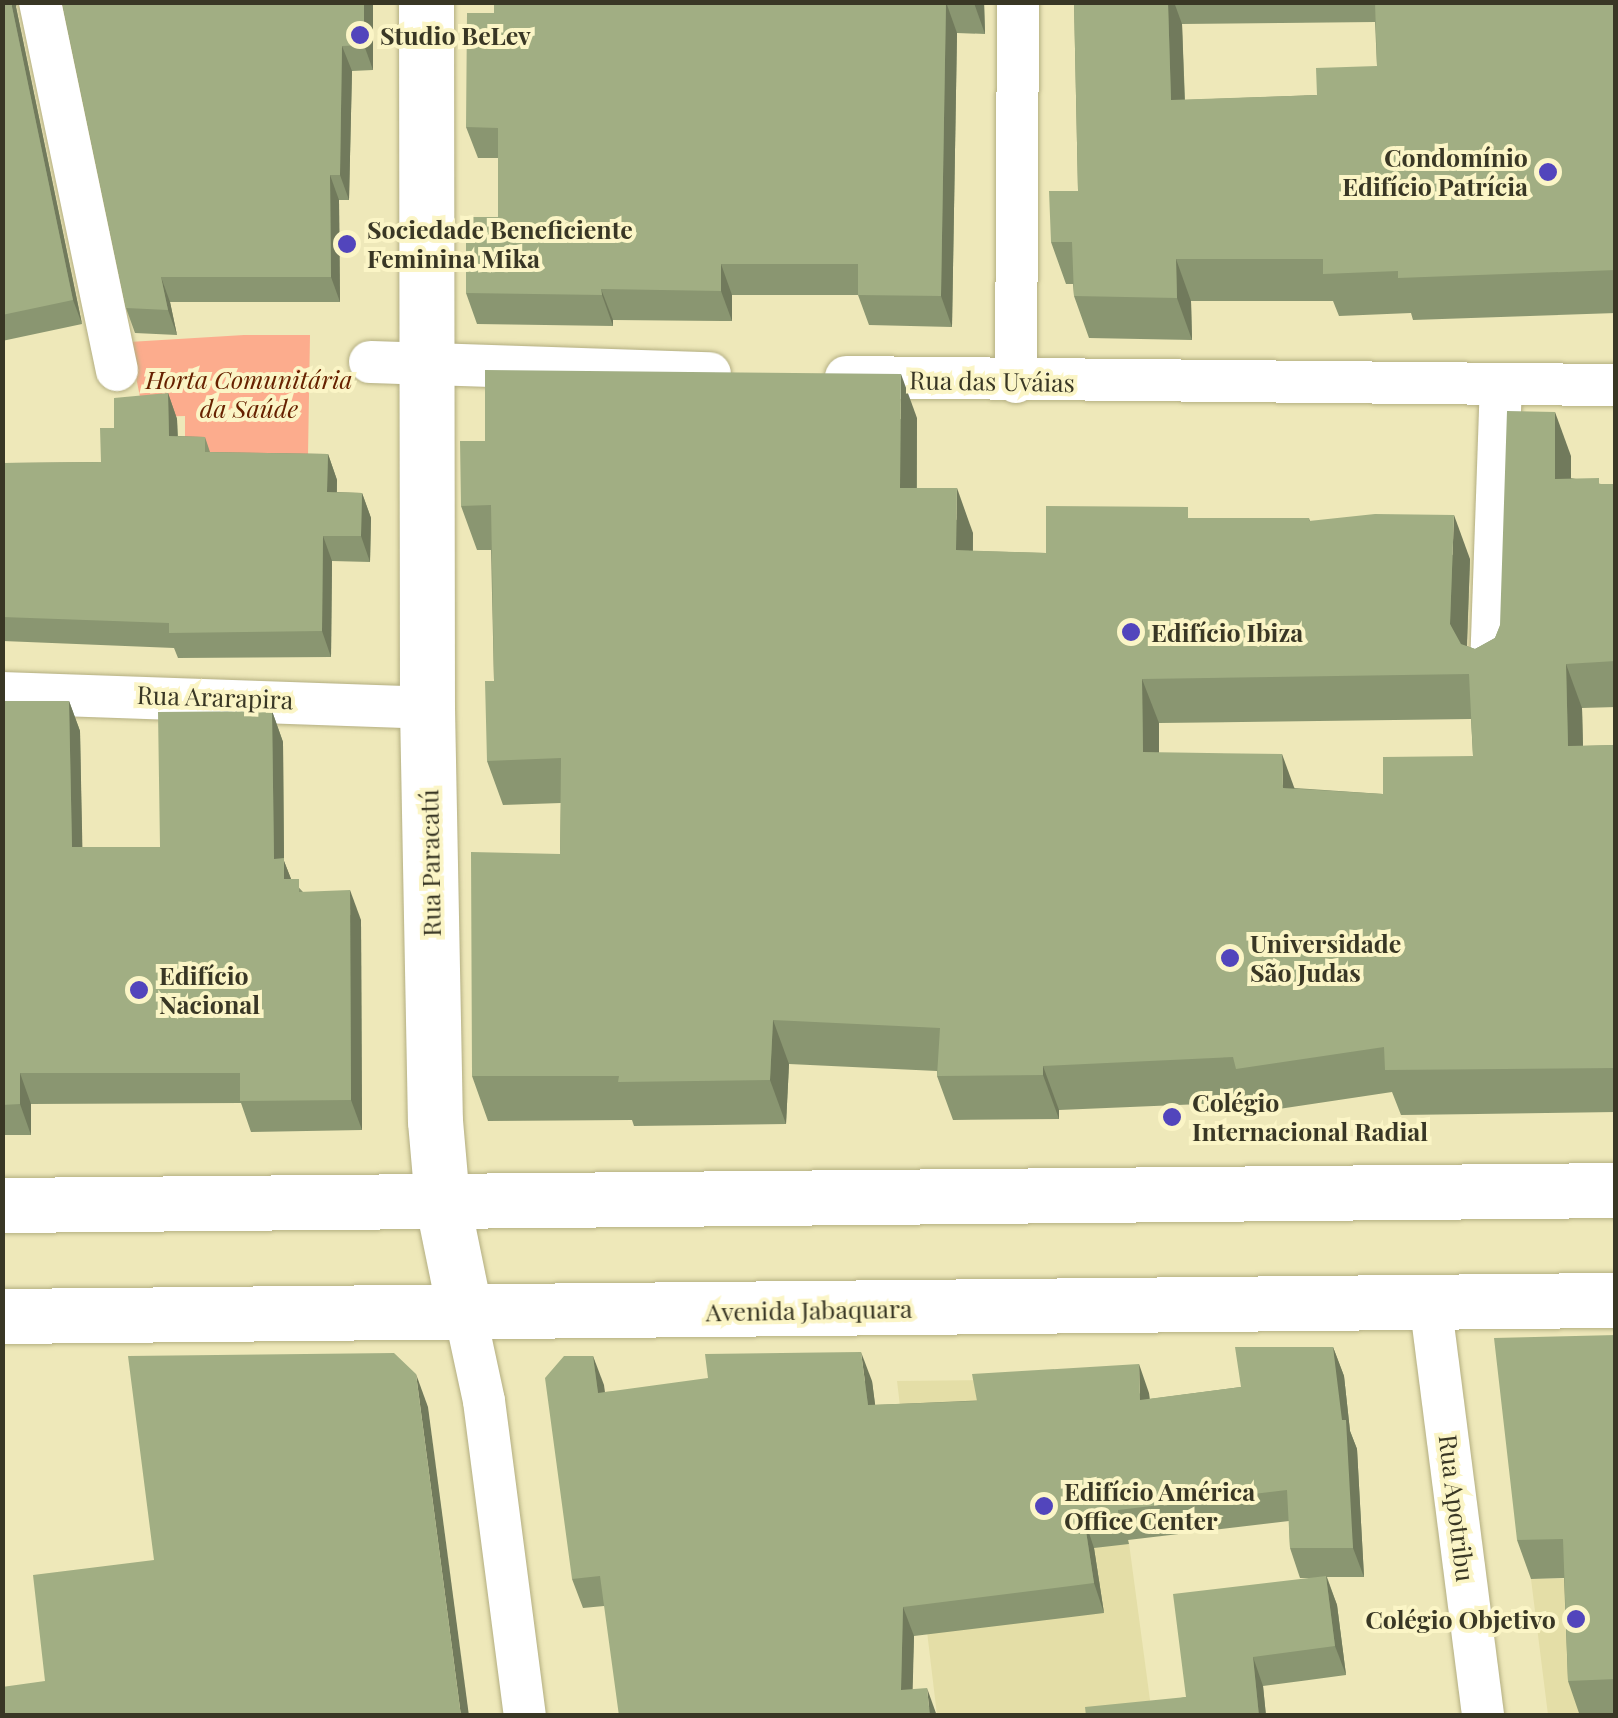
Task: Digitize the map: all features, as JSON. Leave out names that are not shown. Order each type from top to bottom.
[{"type":"main road","name":"Rua Paracatú","points":[[426,2],[427,708],[435,1121],[442,1201],[465,1313]]},
{"type":"main road","points":[[2,1205],[1616,1190]]},
{"type":"main road","name":"Avenida Jabaquara","points":[[2,1316],[1616,1300]]},
{"type":"street","points":[[40,2],[117,370]]},
{"type":"street","points":[[1016,382],[1018,2]]},
{"type":"street","points":[[370,362],[741,374]]},
{"type":"street","name":"Rua das Uváias","points":[[800,376],[1016,382],[1616,385]]},
{"type":"street","points":[[1491,668],[1501,384]]},
{"type":"street","name":"Rua Ararapira","points":[[2,693],[155,695],[427,708]]},
{"type":"street","name":"Rua Apotribu","points":[[1430,1301],[1483,1716]]},
{"type":"street","name":"Rua Paracatú","points":[[465,1313],[484,1401],[525,1716]]},
{"type":"shaded area","points":[[1107,1379],[1152,1715],[937,1715],[897,1381]]},
{"type":"shaded area","name":"Colégio Objetivo","points":[[1615,1578],[1615,1715],[1548,1715],[1531,1579]]},
{"type":"green space","name":"Horta Comunitária da Saúde","points":[[310,335],[308,455],[185,456],[185,416],[144,417],[129,342]]},
{"type":"building","points":[[2,2],[11,2],[73,300],[2,315]]},
{"type":"building","points":[[62,2],[364,2],[364,45],[342,46],[340,175],[330,175],[331,277],[161,277],[168,310],[126,308]]},
{"type":"building","points":[[494,2],[946,2],[941,296],[858,295],[858,264],[721,264],[721,291],[601,289],[602,295],[466,293],[466,217],[498,217],[498,128],[466,127],[467,13],[494,13]]},
{"type":"building","points":[[1074,2],[1168,2],[1171,100],[1317,95],[1316,68],[1377,66],[1375,2],[1616,2],[1616,270],[1398,278],[1398,271],[1323,274],[1323,259],[1176,259],[1177,298],[1074,296],[1072,242],[1051,242],[1049,191],[1078,191]]},
{"type":"building","points":[[485,370],[901,374],[900,488],[957,488],[956,550],[1046,553],[1046,506],[1188,507],[1188,518],[1309,521],[1375,514],[1454,515],[1450,624],[1461,644],[1475,649],[1495,638],[1500,625],[1507,411],[1555,412],[1555,479],[1599,478],[1599,484],[1616,484],[1616,661],[1566,664],[1568,746],[1616,745],[1616,1068],[1385,1070],[1384,1047],[1236,1069],[1233,1057],[1043,1066],[1043,1075],[937,1076],[940,1028],[773,1020],[770,1080],[618,1082],[619,1076],[472,1076],[471,852],[560,854],[561,758],[487,761],[485,681],[494,681],[491,505],[461,506],[460,441],[485,441]],"holes":[[[1469,674],[1473,756],[1383,757],[1383,794],[1283,788],[1282,754],[1143,752],[1142,679]]]},
{"type":"building","points":[[168,393],[169,436],[205,437],[205,452],[328,454],[327,492],[362,493],[361,536],[323,536],[322,631],[169,633],[169,623],[2,617],[2,463],[101,462],[100,428],[114,428],[114,398]]},
{"type":"building","points":[[2,701],[69,701],[72,847],[160,847],[158,712],[272,711],[274,859],[284,858],[284,879],[299,879],[299,892],[350,890],[351,1100],[240,1101],[240,1073],[20,1073],[20,1104],[2,1105]]},
{"type":"building","points":[[1616,1335],[1616,1679],[1568,1681],[1563,1539],[1517,1540],[1494,1338]]},
{"type":"building","points":[[1235,1347],[1333,1347],[1342,1420],[1346,1420],[1353,1548],[1290,1548],[1287,1490],[1118,1510],[1118,1514],[1084,1518],[1094,1583],[903,1607],[901,1690],[927,1688],[930,1716],[619,1716],[600,1576],[572,1579],[545,1378],[564,1356],[593,1356],[598,1393],[708,1378],[705,1354],[861,1352],[868,1405],[977,1401],[972,1374],[1139,1364],[1140,1400],[1241,1387]]},
{"type":"building","points":[[394,1353],[416,1374],[461,1716],[2,1716],[2,1687],[45,1681],[33,1575],[154,1560],[128,1356]]},
{"type":"building","points":[[1326,1576],[1335,1646],[1253,1657],[1259,1716],[1086,1716],[1085,1707],[1186,1697],[1173,1594]]},
{"type":"place","name":"Studio BeLev","points":[[360,35]]},
{"type":"place","name":"Condomínio Edifício Patrícia","points":[[1548,172]]},
{"type":"place","name":"Sociedade Beneficiente Feminina Mika","points":[[347,244]]},
{"type":"place","name":"Edifício Ibiza","points":[[1131,632]]},
{"type":"place","name":"Universidade São Judas","points":[[1230,958]]},
{"type":"place","name":"Edifício Nacional","points":[[139,990]]},
{"type":"place","name":"Colégio Internacional Radial","points":[[1172,1117]]},
{"type":"place","name":"Edifício América Office Center","points":[[1044,1506]]},
{"type":"place","name":"Colégio Objetivo","points":[[1576,1619]]}]
